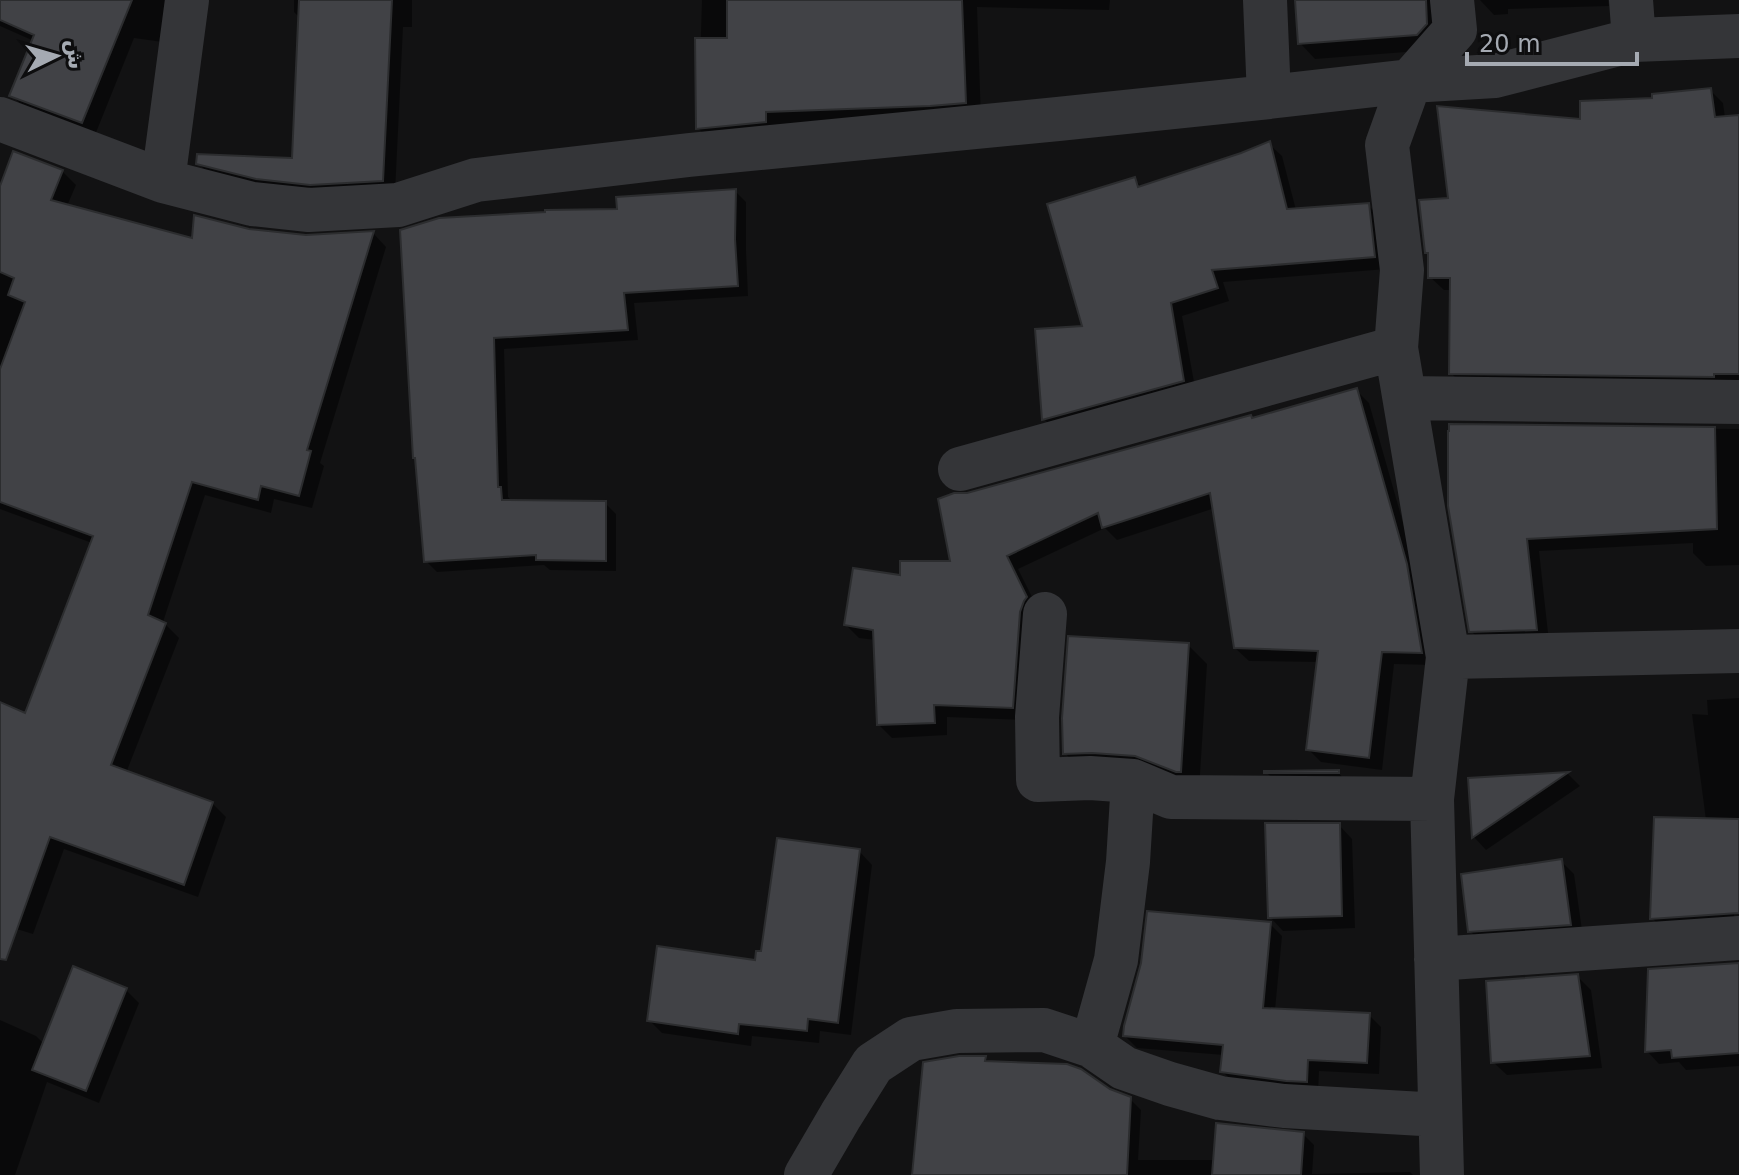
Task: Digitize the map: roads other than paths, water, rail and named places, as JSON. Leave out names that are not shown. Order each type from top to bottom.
[{"type":"street","points":[[163,181],[187,0]]},
{"type":"street","points":[[1265,0],[1269,97]]},
{"type":"street","points":[[1442,1175],[1432,799],[1448,657],[1396,348],[1402,270],[1387,145],[1410,81],[1455,30],[1452,0]]},
{"type":"street","points":[[0,119],[163,181],[252,204],[309,210],[398,205],[476,180],[704,153],[1410,81],[1495,76],[1632,20],[1739,36]]},
{"type":"street","points":[[960,469],[1396,348]]},
{"type":"street","points":[[1405,398],[1739,402]]},
{"type":"street","points":[[1045,614],[1037,717],[1038,780],[1090,778],[1133,781],[1171,797],[1432,799]]},
{"type":"street","points":[[1448,657],[1739,651]]},
{"type":"street","points":[[1092,1046],[1116,960],[1128,862],[1133,781]]},
{"type":"street","points":[[1436,959],[1739,938]]},
{"type":"street","points":[[806,1175],[873,1064],[911,1039],[957,1031],[1044,1030],[1092,1046],[1124,1068],[1220,1098],[1284,1106],[1440,1115]]}]
